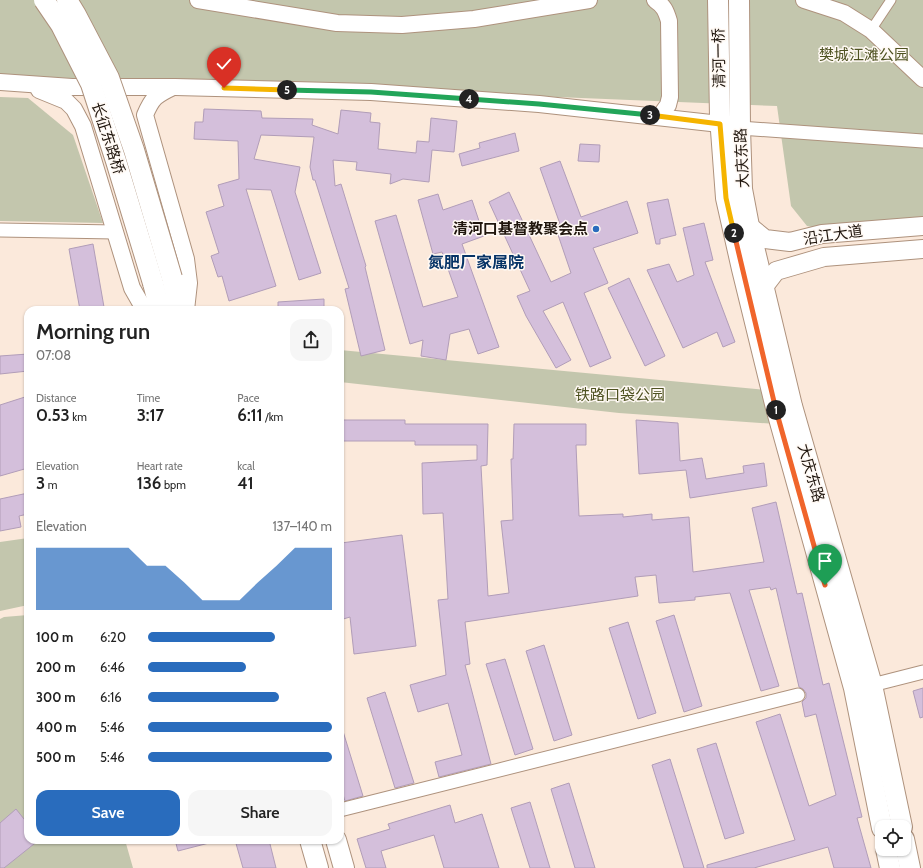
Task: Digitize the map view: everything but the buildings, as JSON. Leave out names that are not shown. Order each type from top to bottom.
[{"type":"main road","name":"长征东路桥","points":[[44,0],[61,25],[91,84],[116,161],[162,281]]},
{"type":"main road","name":"长征东路桥","points":[[67,0],[109,78],[134,150],[162,281]]},
{"type":"main road","name":"清河一桥","points":[[718,0],[720,120]]},
{"type":"main road","name":"清河一桥","points":[[739,0],[740,122]]},
{"type":"main road","name":"大庆东路","points":[[720,120],[726,198],[742,269],[775,404],[854,688],[880,820]]},
{"type":"main road","name":"大庆东路","points":[[740,122],[742,190],[763,288],[792,406],[872,685],[901,820]]},
{"type":"main road","name":"沿江大道","points":[[749,226],[765,240],[790,242],[822,234],[923,226]]},
{"type":"main road","name":"沿江大道","points":[[763,288],[776,271],[824,257],[923,250]]},
{"type":"main road","points":[[160,306],[162,281]]},
{"type":"main road","points":[[162,281],[177,306]]},
{"type":"main road","points":[[311,844],[318,868]]},
{"type":"main road","points":[[337,844],[344,868]]},
{"type":"main road","points":[[887,856],[890,868]]},
{"type":"main road","points":[[908,856],[910,868]]},
{"type":"street","points":[[198,0],[336,23],[402,25],[474,19],[589,0]]},
{"type":"street","points":[[655,0],[662,4],[666,10],[669,20],[670,97],[668,106],[660,116]]},
{"type":"street","points":[[804,0],[844,14],[871,30],[923,79]]},
{"type":"street","points":[[871,30],[891,0]]},
{"type":"street","points":[[0,82],[72,87],[175,87],[371,92],[539,104],[686,119],[720,120]]},
{"type":"street","points":[[28,85],[66,101],[74,109],[83,126]]},
{"type":"street","points":[[72,87],[132,288],[144,306]]},
{"type":"street","points":[[136,87],[186,259],[189,283],[186,306]]},
{"type":"street","points":[[144,115],[151,101],[161,92],[175,87]]},
{"type":"street","points":[[670,97],[673,108],[686,119]]},
{"type":"street","points":[[740,122],[923,141]]},
{"type":"street","points":[[0,230],[115,232]]},
{"type":"street","points":[[872,685],[923,672]]},
{"type":"street","points":[[344,809],[798,695]]},
{"type":"green space","name":"樊城江滩公园","points":[[0,0],[923,0],[923,227],[832,231],[807,226],[791,206],[777,106],[172,81],[0,76]]},
{"type":"green space","points":[[0,97],[28,98],[73,135],[103,223],[0,221]]},
{"type":"green space","name":"铁路口袋公园","points":[[344,350],[767,390],[776,424],[619,413],[344,382]]},
{"type":"green space","points":[[24,539],[24,606],[0,611],[0,542]]},
{"type":"green space","points":[[24,615],[24,844],[126,844],[133,868],[0,868],[0,619],[4,617]]},
{"type":"place","name":"清河口基督教聚会点","points":[[596,229]]},
{"type":"district","name":"氮肥厂家属院","points":[[476,262]]},
{"type":"route","points":[[224,88],[371,92],[539,104],[686,119],[720,124],[726,198],[742,269],[775,404],[825,585]]}]
